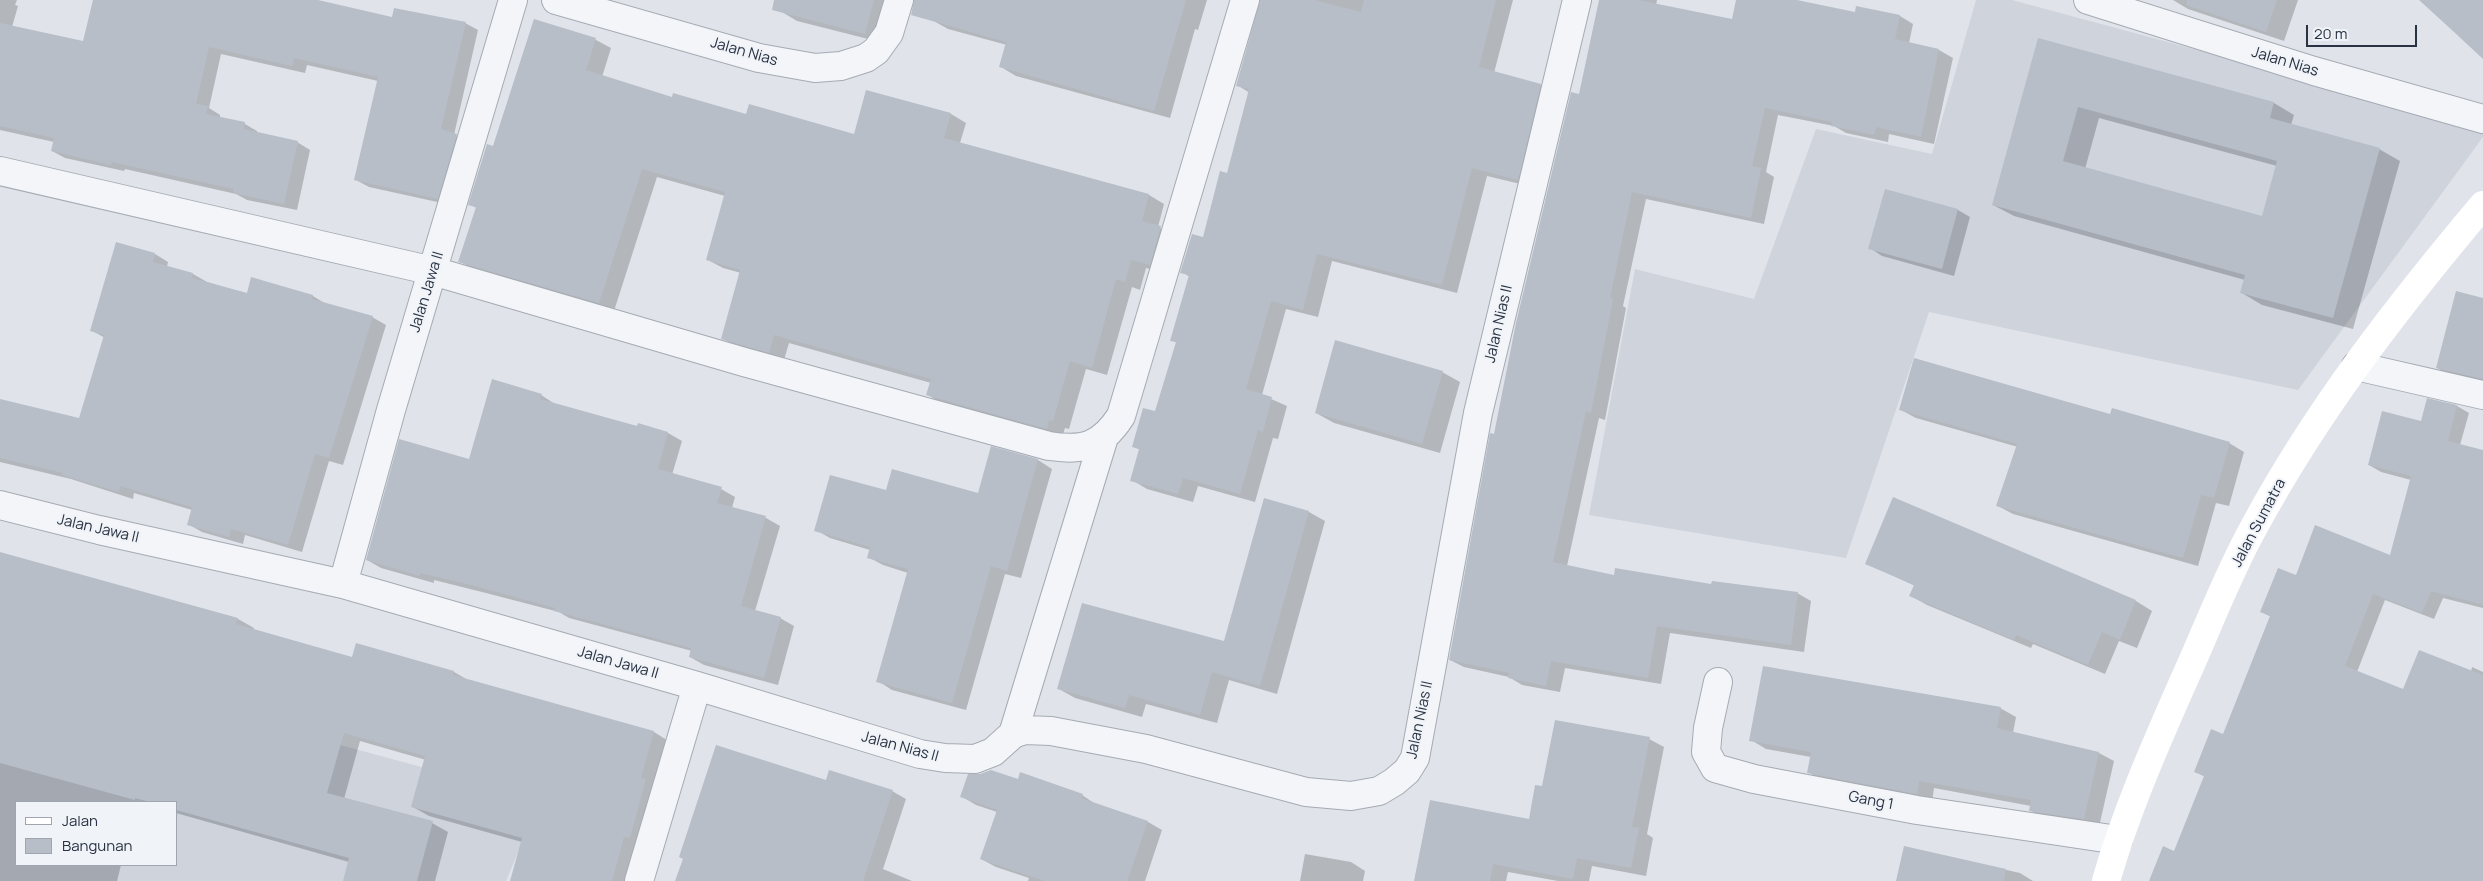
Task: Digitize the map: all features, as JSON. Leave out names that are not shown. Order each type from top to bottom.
[{"type":"main road","name":"Jalan Sumatra","points":[[2106,881],[2118,840],[2143,773],[2253,528],[2325,408],[2418,282],[2483,204]]},
{"type":"street","name":"Jalan Jawa II","points":[[343,584],[391,410],[513,0]]},
{"type":"street","name":"Jalan Nias","points":[[556,0],[759,58],[815,68],[841,66],[866,58],[876,51],[889,33],[899,0]]},
{"type":"street","points":[[0,171],[433,271],[744,362],[1048,446],[1082,448],[1104,437],[1121,416],[1245,0]]},
{"type":"street","name":"Jalan Nias II","points":[[697,686],[889,746],[944,758],[975,759],[986,755],[1013,734],[1036,729],[1146,749],[1306,792],[1335,796],[1365,795],[1379,790],[1407,771],[1415,758],[1478,413],[1577,0]]},
{"type":"street","name":"Jalan Nias","points":[[2088,0],[2314,71],[2483,119]]},
{"type":"street","points":[[2356,366],[2483,395]]},
{"type":"street","points":[[1013,734],[1104,437]]},
{"type":"street","name":"Jalan Jawa II","points":[[0,505],[99,530],[343,584],[697,686]]},
{"type":"street","name":"Gang 1","points":[[1718,682],[1708,728],[1706,752],[1715,768],[1754,780],[1917,810],[2118,840]]},
{"type":"street","points":[[639,881],[697,686]]},
{"type":"shaded area","points":[[1976,0],[2012,0],[2483,127],[2483,137],[2298,390],[1929,312],[1846,558],[1589,515],[1635,269],[1754,299],[1816,129],[1932,154]]},
{"type":"shaded area","points":[[0,653],[540,799],[506,881],[0,881]]},
{"type":"building","points":[[93,0],[318,0],[392,17],[394,8],[466,22],[441,129],[457,134],[438,199],[354,180],[378,77],[294,58],[292,66],[209,47],[196,104],[208,106],[206,114],[245,122],[244,129],[298,141],[284,204],[233,193],[234,189],[112,162],[111,165],[51,151],[54,138],[0,126],[0,23],[83,41]]},
{"type":"building","points":[[774,0],[874,0],[865,34],[772,10]]},
{"type":"building","points":[[914,0],[1186,0],[1154,111],[999,67],[1006,42],[911,15]]},
{"type":"building","points":[[1260,0],[1314,0],[1361,12],[1364,0],[1496,0],[1479,67],[1541,84],[1518,180],[1472,168],[1442,285],[1317,254],[1303,310],[1271,301],[1246,389],[1272,397],[1263,432],[1258,430],[1240,494],[1183,478],[1178,494],[1130,481],[1139,449],[1132,447],[1143,408],[1155,411],[1176,342],[1170,341],[1189,275],[1180,273],[1192,234],[1203,237],[1220,171],[1227,173],[1249,89],[1236,86]]},
{"type":"building","points":[[1599,0],[1638,0],[1732,19],[1736,0],[1797,0],[1855,12],[1856,6],[1900,15],[1895,39],[1939,49],[1921,137],[1876,127],[1874,135],[1831,126],[1832,122],[1765,108],[1752,166],[1761,168],[1751,218],[1632,192],[1610,298],[1613,299],[1591,413],[1586,411],[1553,562],[1614,575],[1615,568],[1711,584],[1712,581],[1798,592],[1791,645],[1657,626],[1648,678],[1551,661],[1546,686],[1508,678],[1509,673],[1449,660],[1490,433],[1494,434],[1516,323],[1571,92],[1579,94]]},
{"type":"building","points":[[2187,0],[2277,0],[2266,32],[2186,5]]},
{"type":"building","points":[[2419,0],[2483,0],[2483,59],[2454,32]]},
{"type":"building","points":[[534,19],[596,38],[586,70],[672,97],[673,93],[746,114],[749,104],[854,134],[866,90],[951,113],[944,138],[1149,194],[1142,221],[1161,226],[1150,265],[1131,260],[1125,282],[1116,279],[1092,368],[1070,361],[1053,421],[1049,420],[1047,429],[926,395],[931,379],[774,335],[769,353],[721,339],[740,270],[706,260],[725,192],[642,169],[599,303],[458,262],[476,207],[468,205],[487,144],[493,146]]},
{"type":"building","points":[[2038,38],[2274,102],[2270,118],[2380,148],[2333,318],[2240,293],[2245,275],[1992,205]],"holes":[[[2078,107],[2277,161],[2262,216],[2063,161]]]},
{"type":"building","points":[[1885,189],[1958,209],[1942,269],[1868,249]]},
{"type":"building","points":[[116,242],[155,253],[153,262],[193,273],[192,278],[247,293],[251,277],[313,295],[312,299],[373,316],[329,458],[315,454],[288,545],[231,529],[229,537],[187,525],[192,507],[120,486],[119,492],[62,475],[63,473],[0,458],[0,399],[79,418],[104,335],[90,331]]},
{"type":"building","points":[[2456,291],[2483,298],[2483,379],[2436,368]]},
{"type":"building","points":[[1335,340],[1443,371],[1422,444],[1315,413]]},
{"type":"building","points":[[1914,358],[2110,414],[2112,408],[2230,442],[2214,498],[2201,495],[2183,558],[1996,506],[2017,444],[1899,410]]},
{"type":"building","points":[[492,379],[542,394],[540,399],[637,426],[638,423],[668,432],[658,469],[722,487],[717,503],[766,516],[741,606],[781,617],[764,678],[689,657],[691,648],[554,611],[555,608],[471,585],[420,573],[420,576],[366,560],[399,439],[469,459]]},
{"type":"building","points":[[2427,398],[2457,405],[2448,441],[2483,450],[2483,605],[2431,591],[2422,613],[2373,594],[2345,666],[2403,689],[2419,650],[2483,675],[2483,881],[2149,881],[2163,846],[2174,851],[2204,776],[2194,772],[2211,729],[2223,734],[2270,616],[2260,612],[2278,568],[2296,575],[2315,525],[2390,555],[2411,476],[2368,465],[2382,411],[2421,421]]},
{"type":"building","points":[[991,446],[1038,459],[1007,571],[991,566],[952,703],[876,682],[908,569],[867,558],[870,547],[814,531],[830,475],[886,490],[892,469],[978,493]]},
{"type":"building","points":[[1893,497],[2136,600],[2120,640],[2102,632],[2088,665],[2016,635],[2014,640],[1909,596],[1914,585],[1865,564]]},
{"type":"building","points":[[1264,498],[1309,511],[1260,686],[1212,672],[1200,715],[1129,695],[1125,708],[1057,689],[1082,603],[1224,641]]},
{"type":"building","points":[[0,552],[238,618],[236,624],[352,657],[356,643],[454,671],[453,675],[654,731],[641,778],[646,779],[630,838],[624,837],[612,881],[510,881],[522,838],[411,807],[425,756],[344,733],[327,793],[433,821],[417,881],[343,881],[349,858],[178,811],[178,801],[146,801],[135,798],[135,800],[0,763]]},
{"type":"building","points":[[1763,666],[2001,707],[1997,728],[2099,752],[2084,819],[2029,811],[2031,800],[1919,781],[1917,794],[1807,773],[1811,752],[1749,741]]},
{"type":"building","points":[[1555,720],[1650,737],[1632,827],[1639,828],[1631,868],[1577,858],[1573,879],[1493,864],[1490,881],[1414,881],[1430,800],[1529,819],[1535,785],[1542,786]]},
{"type":"building","points":[[716,745],[826,780],[829,770],[893,790],[863,881],[675,881],[683,859],[679,857]]},
{"type":"building","points":[[991,770],[1018,779],[1020,772],[1083,794],[1081,798],[1148,821],[1127,881],[1044,881],[980,859],[997,810],[960,797],[968,774],[980,774]]},
{"type":"building","points":[[1904,846],[2006,869],[2004,881],[1896,881]]}]
